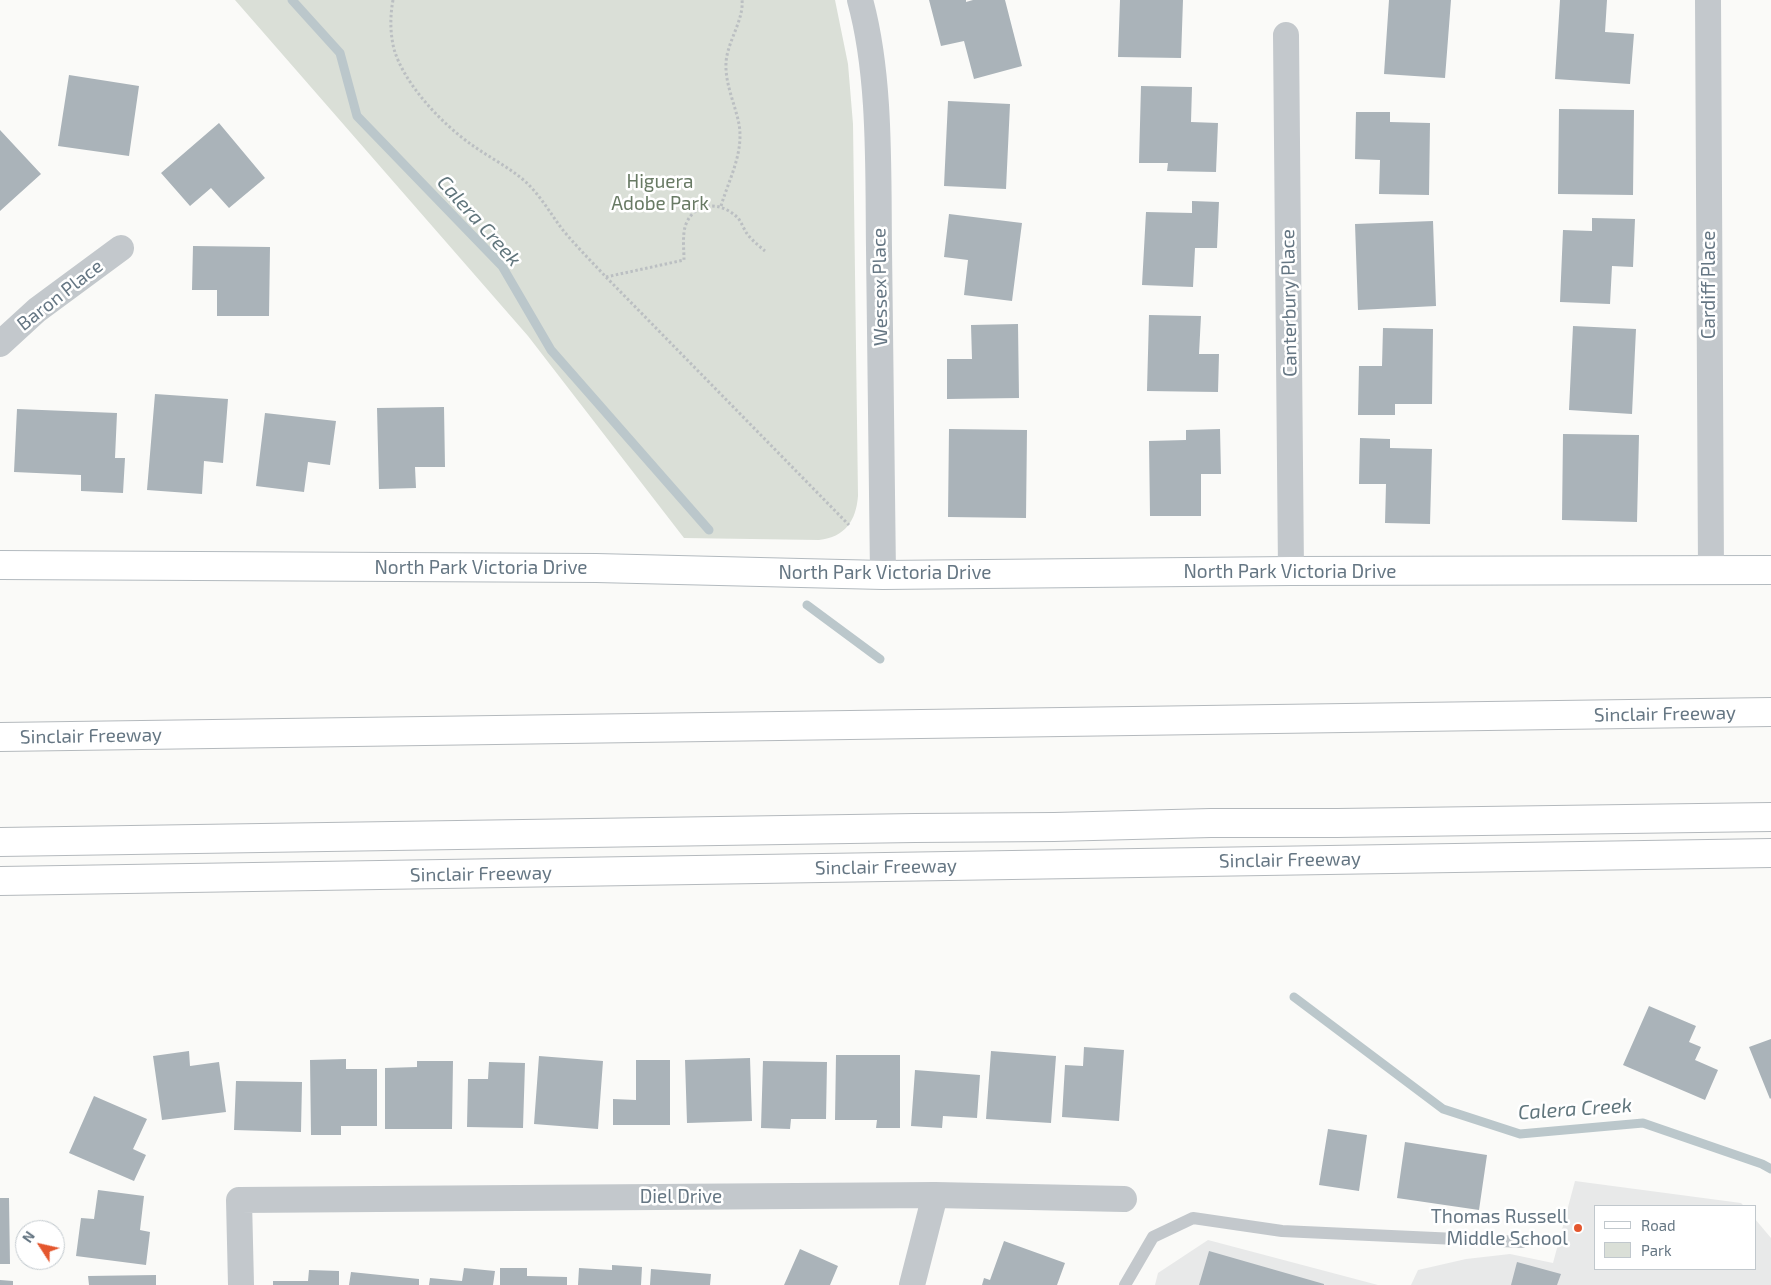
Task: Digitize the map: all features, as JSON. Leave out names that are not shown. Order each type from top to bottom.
[{"type":"main road","name":"North Park Victoria Drive","points":[[0,565],[596,568],[884,575],[1291,571],[1771,570]]},
{"type":"main road","name":"Sinclair Freeway","points":[[0,737],[1771,712]]},
{"type":"main road","points":[[0,842],[1771,816]]},
{"type":"main road","name":"Sinclair Freeway","points":[[0,881],[1771,853]]},
{"type":"street","name":"Wessex Place","points":[[860,0],[874,86],[878,160],[884,575]]},
{"type":"street","name":"Cardiff Place","points":[[1708,0],[1711,570]]},
{"type":"street","name":"Canterbury Place","points":[[1286,35],[1291,571]]},
{"type":"street","name":"Baron Place","points":[[0,344],[37,310],[121,248]]},
{"type":"street","name":"Diel Drive","points":[[241,1285],[239,1200],[935,1195],[1124,1199]]},
{"type":"street","points":[[912,1285],[935,1195]]},
{"type":"lane","points":[[1125,1285],[1153,1237],[1193,1218],[1282,1231],[1522,1242]]},
{"type":"path","points":[[392,0],[390,30],[394,50],[404,72],[423,99],[444,122],[470,144],[512,171],[528,184],[572,241],[849,526]]},
{"type":"path","points":[[721,206],[739,153],[739,125],[726,66],[727,52],[739,21],[742,0]]},
{"type":"path","points":[[606,277],[684,260],[686,225],[691,216],[700,208],[708,206],[721,206],[739,219],[748,236],[765,251]]},
{"type":"shaded area","name":"Thomas Russell Middle School","points":[[1575,1181],[1741,1203],[1743,1205],[1594,1205],[1594,1270],[1756,1270],[1756,1220],[1771,1238],[1771,1285],[1411,1285],[1418,1270],[1466,1259],[1510,1254],[1553,1263]]},
{"type":"shaded area","points":[[1208,1240],[1378,1285],[1155,1285],[1158,1273]]},
{"type":"green space","name":"Higuera Adobe Park","points":[[235,0],[835,0],[848,64],[853,124],[858,496],[855,513],[847,526],[836,535],[819,540],[684,538],[528,336]]},
{"type":"building","points":[[929,0],[966,0],[966,2],[973,0],[1005,0],[1022,66],[974,79],[964,41],[941,46]]},
{"type":"building","points":[[1120,0],[1183,0],[1181,58],[1118,57]]},
{"type":"building","points":[[1389,0],[1451,0],[1445,78],[1384,74]]},
{"type":"building","points":[[1560,0],[1607,0],[1605,32],[1634,34],[1630,84],[1555,79]]},
{"type":"building","points":[[69,75],[139,86],[129,156],[58,146]]},
{"type":"building","points":[[1141,86],[1192,87],[1191,122],[1218,123],[1216,172],[1167,171],[1168,163],[1139,163]]},
{"type":"building","points":[[948,101],[1010,104],[1006,189],[944,186]]},
{"type":"building","points":[[1559,109],[1634,110],[1633,195],[1558,194]]},
{"type":"building","points":[[1356,112],[1390,112],[1390,122],[1430,123],[1429,195],[1379,194],[1380,160],[1355,159]]},
{"type":"building","points":[[219,123],[265,178],[229,208],[211,188],[190,206],[161,173]]},
{"type":"building","points":[[0,130],[41,174],[0,211]]},
{"type":"building","points":[[1192,201],[1219,202],[1217,248],[1195,248],[1193,287],[1142,285],[1146,212],[1192,213]]},
{"type":"building","points":[[949,214],[1022,223],[1012,301],[964,295],[968,260],[944,257]]},
{"type":"building","points":[[1592,218],[1635,219],[1633,267],[1612,266],[1610,304],[1560,302],[1563,230],[1592,231]]},
{"type":"building","points":[[1433,221],[1436,306],[1358,310],[1355,224]]},
{"type":"building","points":[[193,246],[270,247],[269,316],[217,316],[217,290],[192,290]]},
{"type":"building","points":[[1149,315],[1201,316],[1199,354],[1219,354],[1218,392],[1147,391]]},
{"type":"building","points":[[1018,324],[1019,398],[947,399],[947,359],[972,359],[971,325]]},
{"type":"building","points":[[1573,326],[1636,329],[1632,414],[1569,410]]},
{"type":"building","points":[[1383,328],[1433,329],[1432,404],[1395,404],[1395,415],[1358,415],[1359,366],[1382,366]]},
{"type":"building","points":[[155,394],[228,399],[223,463],[204,461],[202,494],[147,490]]},
{"type":"building","points":[[444,407],[445,467],[415,467],[416,488],[379,489],[377,408]]},
{"type":"building","points":[[17,409],[117,413],[115,458],[125,458],[123,493],[81,491],[81,475],[14,472]]},
{"type":"building","points":[[265,413],[336,421],[330,465],[308,462],[304,492],[256,486]]},
{"type":"building","points":[[949,429],[1027,430],[1026,518],[948,517]]},
{"type":"building","points":[[1220,429],[1221,474],[1201,474],[1201,516],[1150,516],[1149,441],[1186,440],[1186,430]]},
{"type":"building","points":[[1563,434],[1639,435],[1637,522],[1562,520]]},
{"type":"building","points":[[1360,438],[1390,439],[1390,448],[1432,449],[1430,524],[1385,523],[1386,484],[1359,484]]},
{"type":"building","points":[[1649,1006],[1696,1026],[1689,1042],[1701,1047],[1695,1060],[1718,1070],[1705,1100],[1623,1065]]},
{"type":"building","points":[[1771,1039],[1771,1098],[1770,1099],[1749,1047]]},
{"type":"building","points":[[1084,1047],[1124,1050],[1119,1121],[1062,1117],[1065,1065],[1083,1066]]},
{"type":"building","points":[[189,1051],[190,1066],[219,1062],[226,1112],[162,1120],[153,1056]]},
{"type":"building","points":[[991,1051],[1056,1056],[1051,1123],[986,1119]]},
{"type":"building","points":[[836,1055],[900,1055],[900,1128],[876,1128],[877,1120],[835,1120]]},
{"type":"building","points":[[539,1056],[603,1061],[598,1129],[534,1124]]},
{"type":"building","points":[[750,1058],[752,1121],[687,1123],[685,1060]]},
{"type":"building","points":[[346,1059],[346,1069],[377,1069],[377,1126],[341,1126],[341,1135],[311,1135],[310,1060]]},
{"type":"building","points":[[636,1060],[670,1060],[670,1125],[613,1125],[613,1099],[636,1100]]},
{"type":"building","points":[[417,1061],[453,1061],[452,1129],[385,1129],[385,1068],[417,1067]]},
{"type":"building","points":[[763,1061],[827,1062],[826,1119],[791,1119],[790,1129],[761,1128]]},
{"type":"building","points":[[489,1062],[525,1063],[523,1128],[467,1127],[468,1079],[488,1079]]},
{"type":"building","points":[[915,1070],[980,1075],[977,1118],[943,1116],[942,1128],[911,1126]]},
{"type":"building","points":[[236,1081],[302,1082],[301,1132],[234,1130]]},
{"type":"building","points":[[94,1096],[147,1119],[133,1149],[146,1155],[134,1181],[69,1153]]},
{"type":"building","points":[[1328,1129],[1367,1135],[1359,1191],[1319,1185]]},
{"type":"building","points":[[1405,1142],[1487,1155],[1479,1210],[1397,1198]]},
{"type":"building","points":[[98,1190],[144,1196],[140,1230],[150,1232],[146,1265],[76,1256],[81,1218],[94,1219]]},
{"type":"building","points":[[0,1198],[9,1198],[10,1264],[0,1264]]},
{"type":"building","points":[[1004,1241],[1065,1263],[1057,1285],[982,1285],[984,1278],[990,1280]]},
{"type":"building","points":[[800,1249],[838,1266],[830,1285],[784,1285]]},
{"type":"building","points":[[1209,1251],[1324,1284],[1324,1285],[1199,1285]]},
{"type":"building","points":[[1517,1262],[1561,1274],[1557,1285],[1511,1285]]},
{"type":"building","points":[[612,1265],[642,1267],[641,1285],[578,1285],[579,1268],[612,1270]]},
{"type":"building","points":[[464,1268],[495,1271],[493,1285],[429,1285],[430,1278],[462,1281]]},
{"type":"building","points":[[500,1268],[527,1268],[527,1276],[567,1277],[567,1285],[500,1285]]},
{"type":"building","points":[[651,1269],[711,1274],[710,1285],[650,1285]]},
{"type":"building","points":[[309,1270],[339,1271],[339,1285],[273,1285],[273,1281],[308,1281]]},
{"type":"building","points":[[351,1272],[419,1279],[419,1285],[349,1285]]},
{"type":"building","points":[[156,1275],[156,1285],[89,1285],[88,1276]]},
{"type":"building","points":[[0,1280],[13,1281],[13,1285],[0,1285]]},
{"type":"waterway","name":"Calera Creek","points":[[292,0],[340,53],[357,116],[502,266],[551,350],[709,530]]},
{"type":"waterway","name":"Calera Creek","points":[[807,605],[880,659]]},
{"type":"waterway","name":"Calera Creek","points":[[1294,997],[1443,1109],[1520,1134],[1643,1123],[1762,1164],[1771,1169]]},
{"type":"place","name":"Thomas Russell Middle School","points":[[1578,1228]]}]
